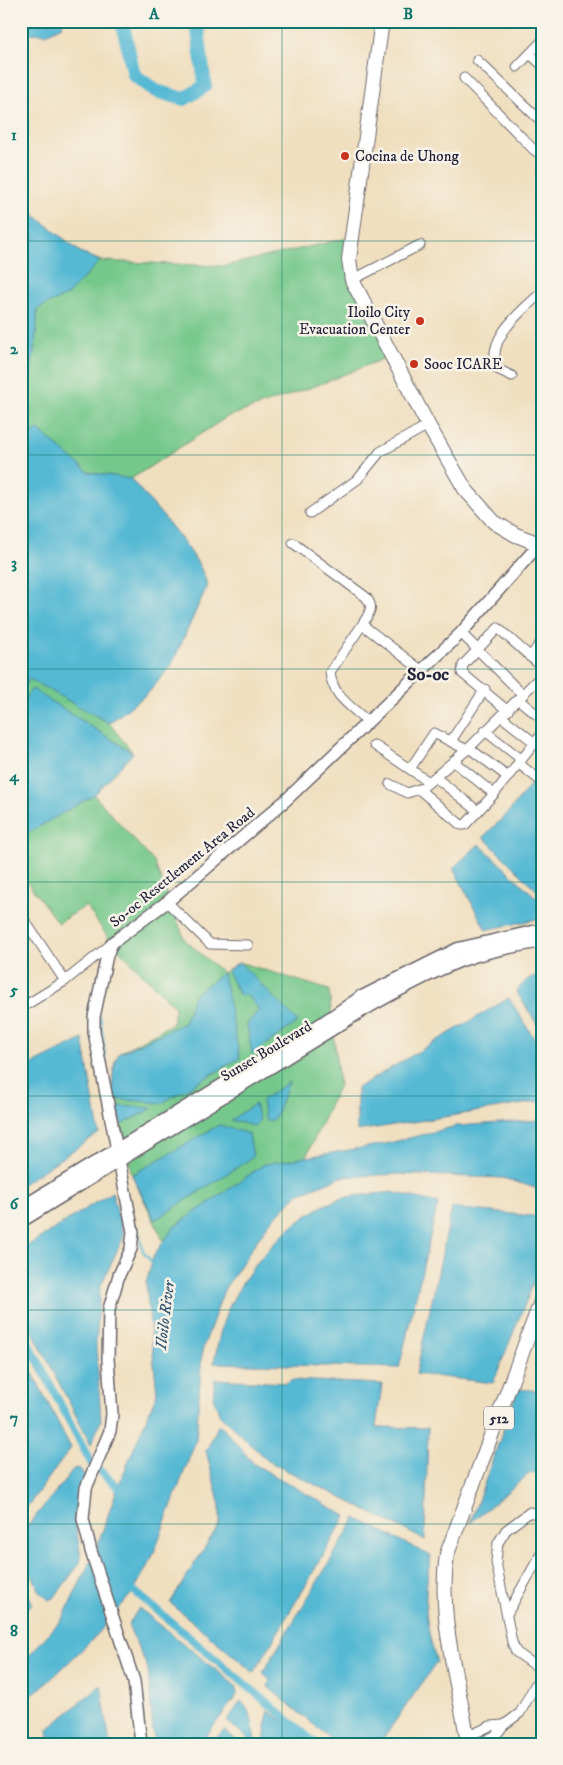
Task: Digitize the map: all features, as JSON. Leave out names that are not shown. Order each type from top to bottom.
[{"type":"main road","points":[[382,21],[349,260],[352,280],[428,425],[465,489],[494,522],[516,535],[541,543]]},
{"type":"main road","name":"Sunset Boulevard","points":[[21,1208],[116,1154],[308,1033],[458,949],[542,930]]},
{"type":"main road","name":"Sunset Boulevard","points":[[363,1003],[461,961],[499,949],[542,941]]},
{"type":"main road","name":"Sunset Boulevard","points":[[21,1221],[116,1154]]},
{"type":"main road","name":"512","points":[[472,1741],[445,1620],[443,1578],[446,1554],[542,1299]]},
{"type":"street","points":[[517,67],[542,41]]},
{"type":"street","points":[[530,54],[542,65]]},
{"type":"street","points":[[477,60],[542,122]]},
{"type":"street","points":[[464,78],[534,150],[537,152],[542,150]]},
{"type":"street","points":[[352,280],[420,245]]},
{"type":"street","points":[[512,376],[497,369],[495,363],[499,341],[505,328],[542,292]]},
{"type":"street","points":[[310,512],[358,479],[380,452],[428,425]]},
{"type":"street","points":[[293,543],[366,597],[371,603],[371,610],[364,622],[330,672],[331,682],[335,691],[344,702],[350,705],[367,722]]},
{"type":"street","name":"So-oc Resettlement Area Road","points":[[141,1744],[134,1681],[91,1551],[83,1519],[83,1502],[86,1488],[110,1431],[109,1309],[119,1274],[131,1249],[133,1232],[97,1057],[94,1017],[107,955],[112,943],[167,902],[286,800],[461,633],[541,543]]},
{"type":"street","points":[[364,622],[364,626],[421,670]]},
{"type":"street","points":[[535,743],[505,714],[484,689],[461,670],[478,648],[498,628],[542,667]]},
{"type":"street","points":[[461,633],[478,648],[521,698],[542,719]]},
{"type":"street","points":[[530,656],[542,641]]},
{"type":"street","points":[[542,675],[505,714],[421,791],[461,825],[465,825],[494,794],[542,734]]},
{"type":"street","points":[[451,741],[484,689]]},
{"type":"street","points":[[485,731],[542,782]]},
{"type":"street","points":[[410,769],[433,734],[468,749],[508,777]]},
{"type":"street","points":[[374,745],[429,782],[478,811]]},
{"type":"street","points":[[453,761],[494,794]]},
{"type":"street","points":[[390,784],[406,792],[429,782]]},
{"type":"street","points":[[167,902],[210,944],[248,945]]},
{"type":"street","points":[[21,915],[65,981]]},
{"type":"street","points":[[21,1008],[65,981],[112,943]]},
{"type":"street","points":[[472,1741],[496,1735],[525,1706],[542,1671],[516,1652],[510,1636],[496,1562],[498,1543],[506,1530],[530,1512],[542,1516]]},
{"type":"street","points":[[507,1614],[542,1552]]},
{"type":"street","points":[[472,1741],[490,1726],[504,1725]]},
{"type":"green space","points":[[31,212],[80,252],[101,261],[224,266],[352,237],[349,259],[390,356],[318,385],[227,417],[131,479],[163,516],[196,560],[207,586],[171,666],[148,693],[109,723],[133,753],[94,795],[154,862],[185,940],[223,973],[239,962],[329,990],[339,1085],[305,1159],[265,1164],[174,1227],[164,1242],[132,1175],[112,1084],[115,1062],[119,1053],[173,1023],[175,1007],[112,943],[86,906],[58,923],[21,874],[21,217]]},
{"type":"water","points":[[21,21],[32,21],[33,23],[63,21],[62,26],[46,34],[28,33],[21,26]]},
{"type":"water","points":[[117,21],[127,21],[134,75],[120,40]]},
{"type":"water","points":[[21,109],[27,113],[28,131],[21,145]]},
{"type":"water","points":[[31,212],[80,252],[100,261],[66,296],[37,309],[37,328],[28,399],[21,407],[21,217]]},
{"type":"water","points":[[37,429],[88,472],[131,479],[163,516],[196,560],[207,586],[171,666],[148,693],[109,723],[29,679],[21,692],[21,448]]},
{"type":"water","points":[[32,689],[133,753],[94,795],[21,837],[21,704]]},
{"type":"water","points":[[531,784],[542,791],[542,896],[483,837],[508,813]]},
{"type":"water","points":[[479,844],[542,903],[542,918],[486,930],[453,868]]},
{"type":"water","points":[[239,962],[298,1022],[252,1054],[247,1024],[259,1010],[246,994],[240,996],[227,971]]},
{"type":"water","points":[[223,973],[240,1058],[162,1103],[115,1099],[113,1076],[119,1053],[184,1023],[194,995]]},
{"type":"water","points":[[542,973],[542,1032],[516,991],[528,979]]},
{"type":"water","points":[[509,998],[542,1051],[542,1101],[357,1131],[357,1088]]},
{"type":"water","points":[[83,1039],[99,1133],[21,1185],[21,1070]]},
{"type":"water","points":[[289,1082],[274,1120],[265,1120],[262,1100]]},
{"type":"water","points":[[255,1104],[259,1121],[254,1126],[231,1120]]},
{"type":"water","points":[[118,1106],[153,1108],[121,1125]]},
{"type":"water","name":"Iloilo River","points":[[542,1120],[542,1190],[503,1178],[398,1174],[341,1177],[298,1194],[269,1223],[224,1290],[202,1351],[196,1440],[151,1560],[133,1592],[95,1637],[48,1682],[21,1703],[21,1664],[63,1618],[97,1547],[117,1489],[157,1393],[146,1283],[154,1255],[174,1227],[265,1164],[385,1144],[457,1126]]},
{"type":"water","points":[[219,1125],[249,1134],[253,1157],[155,1220],[132,1175]]},
{"type":"water","points":[[112,1192],[124,1236],[100,1287],[96,1344],[101,1420],[91,1445],[21,1309],[21,1250]]},
{"type":"water","points":[[391,1192],[438,1203],[399,1368],[214,1363],[223,1323],[232,1301],[240,1286],[275,1242],[304,1218],[334,1201],[355,1196]]},
{"type":"water","points":[[452,1208],[542,1217],[542,1262],[493,1383],[416,1374]]},
{"type":"water","points":[[24,1356],[71,1448],[21,1515],[21,1358]]},
{"type":"water","points":[[215,1379],[286,1383],[291,1380],[382,1384],[376,1427],[428,1428],[425,1540],[268,1461],[220,1415],[213,1397]]},
{"type":"water","points":[[518,1389],[542,1391],[542,1471],[529,1474],[470,1523]]},
{"type":"water","points":[[219,1424],[254,1464],[346,1516],[254,1673],[170,1603],[220,1523],[220,1505],[206,1451]]},
{"type":"water","points":[[75,1468],[80,1469],[85,1476],[79,1491],[74,1518],[81,1556],[80,1563],[54,1598],[49,1600],[41,1593],[21,1554],[21,1534]]},
{"type":"water","points":[[356,1518],[431,1556],[426,1609],[429,1635],[437,1662],[379,1744],[337,1744],[268,1687],[270,1681],[263,1672]]},
{"type":"water","points":[[21,1580],[33,1604],[21,1612]]},
{"type":"water","points":[[139,1608],[236,1686],[237,1695],[200,1744],[154,1744],[148,1669],[128,1625]]},
{"type":"water","points":[[101,1685],[110,1744],[50,1744],[48,1729]]},
{"type":"water","points":[[241,1701],[250,1716],[255,1744],[227,1721]]},
{"type":"water","points":[[268,1711],[300,1733],[306,1744],[264,1744]]},
{"type":"water","points":[[224,1730],[241,1744],[210,1744]]},
{"type":"waterway","points":[[122,21],[134,75],[156,91],[184,99],[205,86],[198,30],[193,21]]},
{"type":"waterway","points":[[100,1016],[106,1065]]},
{"type":"waterway","points":[[138,1230],[143,1251],[154,1265]]},
{"type":"waterway","points":[[21,1328],[91,1463]]},
{"type":"waterway","points":[[99,1470],[126,1494]]},
{"type":"waterway","points":[[127,1585],[313,1741]]},
{"type":"place","name":"Cocina de Uhong","points":[[345,156]]},
{"type":"place","name":"Iloilo City Evacuation Center","points":[[420,321]]},
{"type":"place","name":"Sooc ICARE","points":[[414,364]]},
{"type":"district","name":"So-oc","points":[[428,674]]}]
